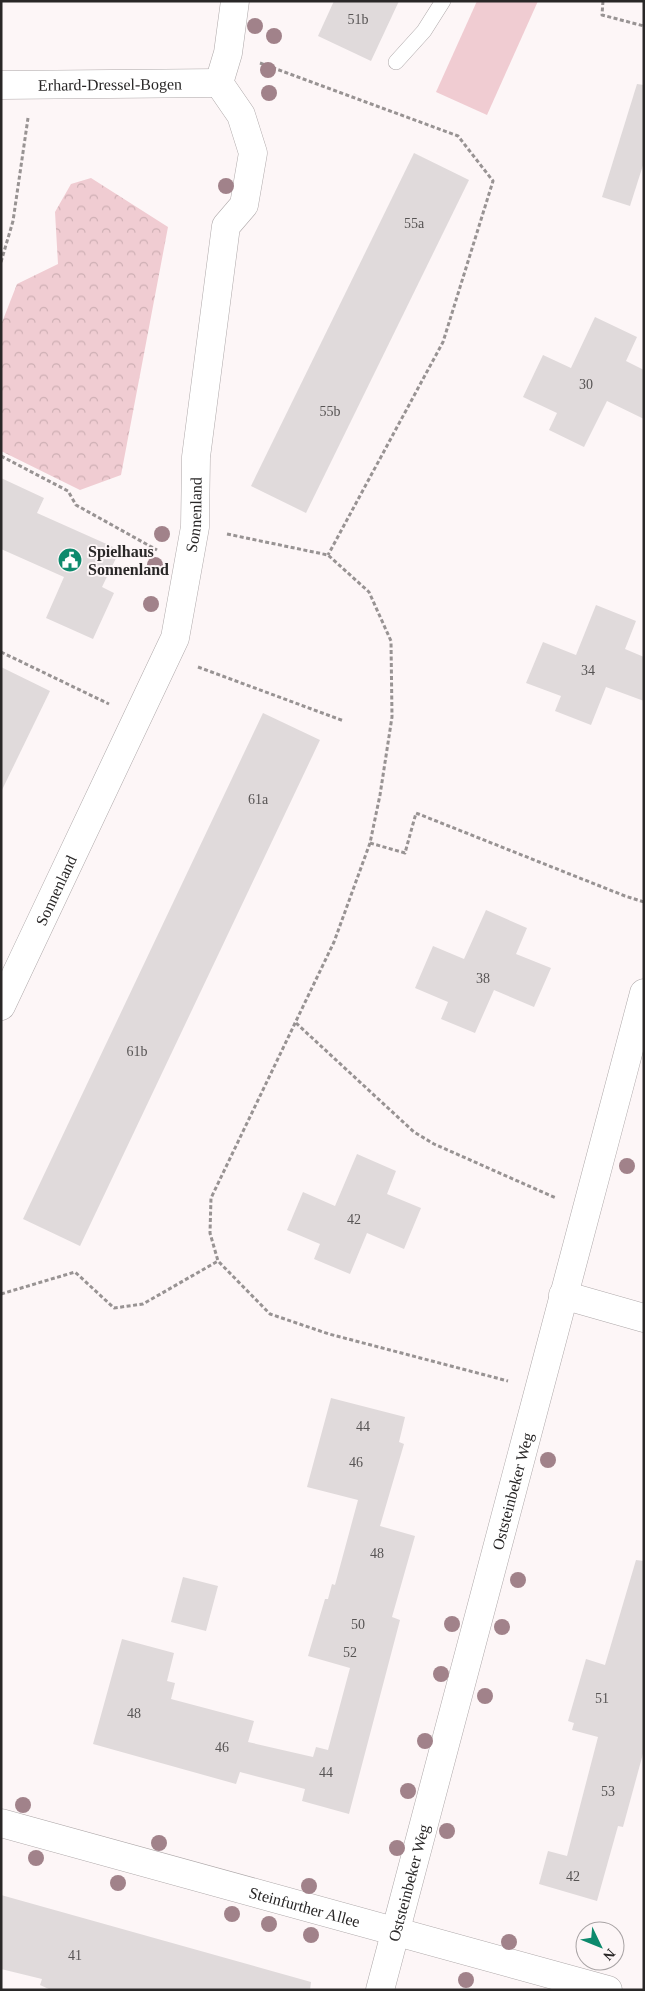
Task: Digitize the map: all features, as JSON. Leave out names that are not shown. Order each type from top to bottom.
[{"type":"street","points":[[219,83],[228,53],[235,1]]},
{"type":"street","name":"Erhard-Dressel-Bogen","points":[[1,85],[219,83]]},
{"type":"street","name":"Sonnenland","points":[[1,1006],[175,638],[195,527],[196,457],[226,226],[244,205],[253,153],[241,115],[219,83]]},
{"type":"street","name":"Oststeinbeker Weg","points":[[380,1990],[586,1206],[644,993]]},
{"type":"street","points":[[563,1295],[644,1318]]},
{"type":"street","name":"Steinfurther Allee","points":[[1,1823],[608,1990]]},
{"type":"lane","points":[[396,62],[424,31],[443,1]]},
{"type":"path","points":[[603,1],[602,15],[644,26]]},
{"type":"path","points":[[228,53],[286,71],[458,136],[493,180],[443,342],[328,554]]},
{"type":"path","points":[[1,262],[13,221],[33,84]]},
{"type":"path","points":[[1,456],[68,491],[76,506],[188,566]]},
{"type":"path","points":[[195,527],[328,554],[369,592],[391,640],[392,717],[380,795],[370,842],[334,942],[211,1198],[210,1233],[218,1261],[270,1314],[329,1334],[538,1388]]},
{"type":"path","points":[[1,652],[137,718]]},
{"type":"path","points":[[167,655],[344,721]]},
{"type":"path","points":[[370,842],[404,853],[416,813],[644,902]]},
{"type":"path","points":[[296,1023],[414,1132],[434,1144],[548,1195],[586,1206]]},
{"type":"path","points":[[1,1294],[75,1272],[114,1308],[143,1304],[218,1261]]},
{"type":"green space","points":[[477,1],[538,1],[487,115],[436,92]]},
{"type":"green space","points":[[91,178],[168,227],[121,475],[80,490],[1,451],[1,325],[17,284],[58,264],[55,212],[71,184]]},
{"type":"building","points":[[334,1],[399,1],[371,61],[318,36]]},
{"type":"building","points":[[637,84],[644,85],[644,162],[630,206],[602,197]]},
{"type":"building","points":[[414,153],[469,180],[306,513],[251,486]]},
{"type":"building","points":[[595,317],[637,337],[626,361],[644,370],[644,419],[607,401],[584,447],[549,430],[557,413],[523,397],[543,355],[571,368]]},
{"type":"building","name":"Spielhaus Sonnenland","points":[[1,478],[44,498],[37,513],[120,550],[102,587],[114,593],[93,639],[46,618],[64,577],[1,549]]},
{"type":"building","points":[[596,605],[636,621],[625,649],[644,657],[644,701],[606,687],[591,725],[555,711],[561,696],[526,683],[543,642],[576,655]]},
{"type":"building","points":[[1,667],[50,691],[1,792]]},
{"type":"building","points":[[263,713],[320,740],[80,1246],[23,1219]]},
{"type":"building","points":[[486,910],[527,928],[516,954],[551,968],[534,1007],[494,990],[475,1033],[441,1019],[448,1002],[415,988],[433,946],[464,959]]},
{"type":"building","points":[[357,1154],[396,1171],[387,1194],[421,1208],[404,1249],[367,1233],[350,1274],[314,1259],[320,1244],[287,1230],[303,1192],[335,1206]]},
{"type":"building","points":[[331,1398],[405,1417],[399,1442],[404,1444],[380,1526],[415,1536],[392,1617],[400,1620],[349,1814],[302,1801],[305,1789],[240,1772],[236,1784],[93,1744],[122,1639],[174,1653],[167,1681],[175,1683],[171,1699],[254,1721],[248,1742],[313,1757],[316,1747],[328,1750],[350,1668],[308,1656],[325,1599],[328,1599],[332,1584],[335,1585],[358,1500],[307,1487]]},
{"type":"building","points":[[636,1560],[644,1561],[644,1750],[623,1827],[618,1826],[597,1901],[539,1884],[548,1851],[567,1856],[598,1737],[572,1730],[574,1723],[568,1721],[586,1659],[605,1665]]},
{"type":"building","points":[[183,1577],[218,1586],[206,1631],[171,1622]]},
{"type":"building","points":[[1,1895],[311,1982],[310,1990],[51,1990],[40,1985],[42,1979],[1,1969]]},
{"type":"place","name":"Spielhaus Sonnenland","points":[[70,560]]}]
